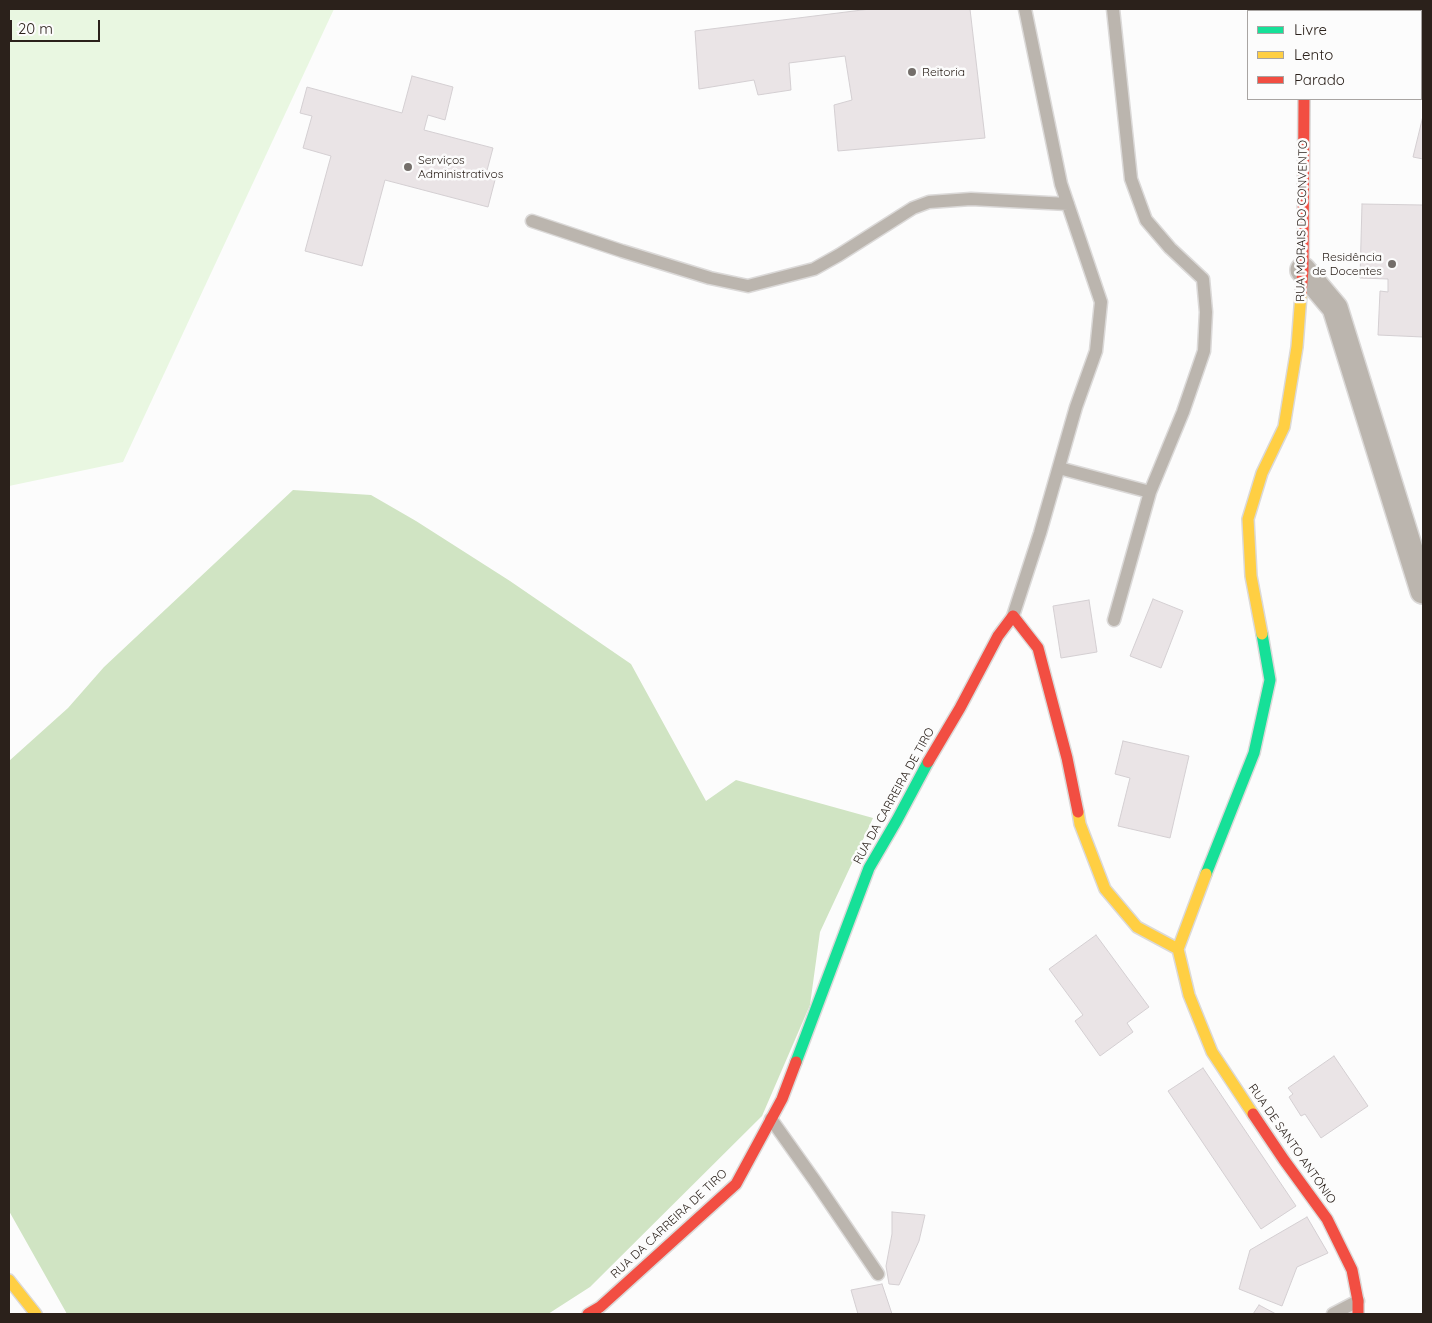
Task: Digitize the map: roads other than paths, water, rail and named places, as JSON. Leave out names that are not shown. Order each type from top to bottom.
[{"type":"street","name":"RUA MORAIS DO CONVENTO","points":[[1178,950],[1199,891],[1254,753],[1270,680],[1251,576],[1248,519],[1262,473],[1284,427],[1297,347],[1304,270],[1304,100]]},
{"type":"street","points":[[1304,270],[1334,308],[1423,591]]},
{"type":"street","points":[[1013,616],[1038,648],[1067,758],[1080,824],[1105,889],[1137,927],[1178,950]]},
{"type":"street","name":"RUA DA CARREIRA DE TIRO","points":[[598,1312],[736,1184],[782,1099],[869,868],[898,820],[998,636],[1013,616]]},
{"type":"street","name":"RUA DE SANTO ANTÓNIO","points":[[1178,950],[1189,995],[1212,1052],[1284,1160],[1327,1219],[1352,1270],[1358,1301],[1358,1314]]},
{"type":"street","points":[[9,1280],[36,1314]]},
{"type":"lane","points":[[1013,616],[1040,533],[1076,407],[1096,351],[1101,302],[1061,184],[1025,9]]},
{"type":"lane","points":[[1112,9],[1131,179],[1146,220],[1170,248],[1203,279],[1206,312],[1204,351],[1183,412],[1150,492],[1114,620]]},
{"type":"lane","points":[[532,221],[701,275],[748,286],[814,269],[913,208],[929,202],[971,199],[1068,204]]},
{"type":"lane","points":[[1059,468],[1150,492]]},
{"type":"lane","points":[[771,1119],[878,1274]]},
{"type":"lane","points":[[1333,1314],[1358,1301]]},
{"type":"place","name":"Reitoria","points":[[912,72]]},
{"type":"place","name":"Serviços Administrativos","points":[[408,167]]},
{"type":"place","name":"Residência de Docentes","points":[[1392,264]]}]
